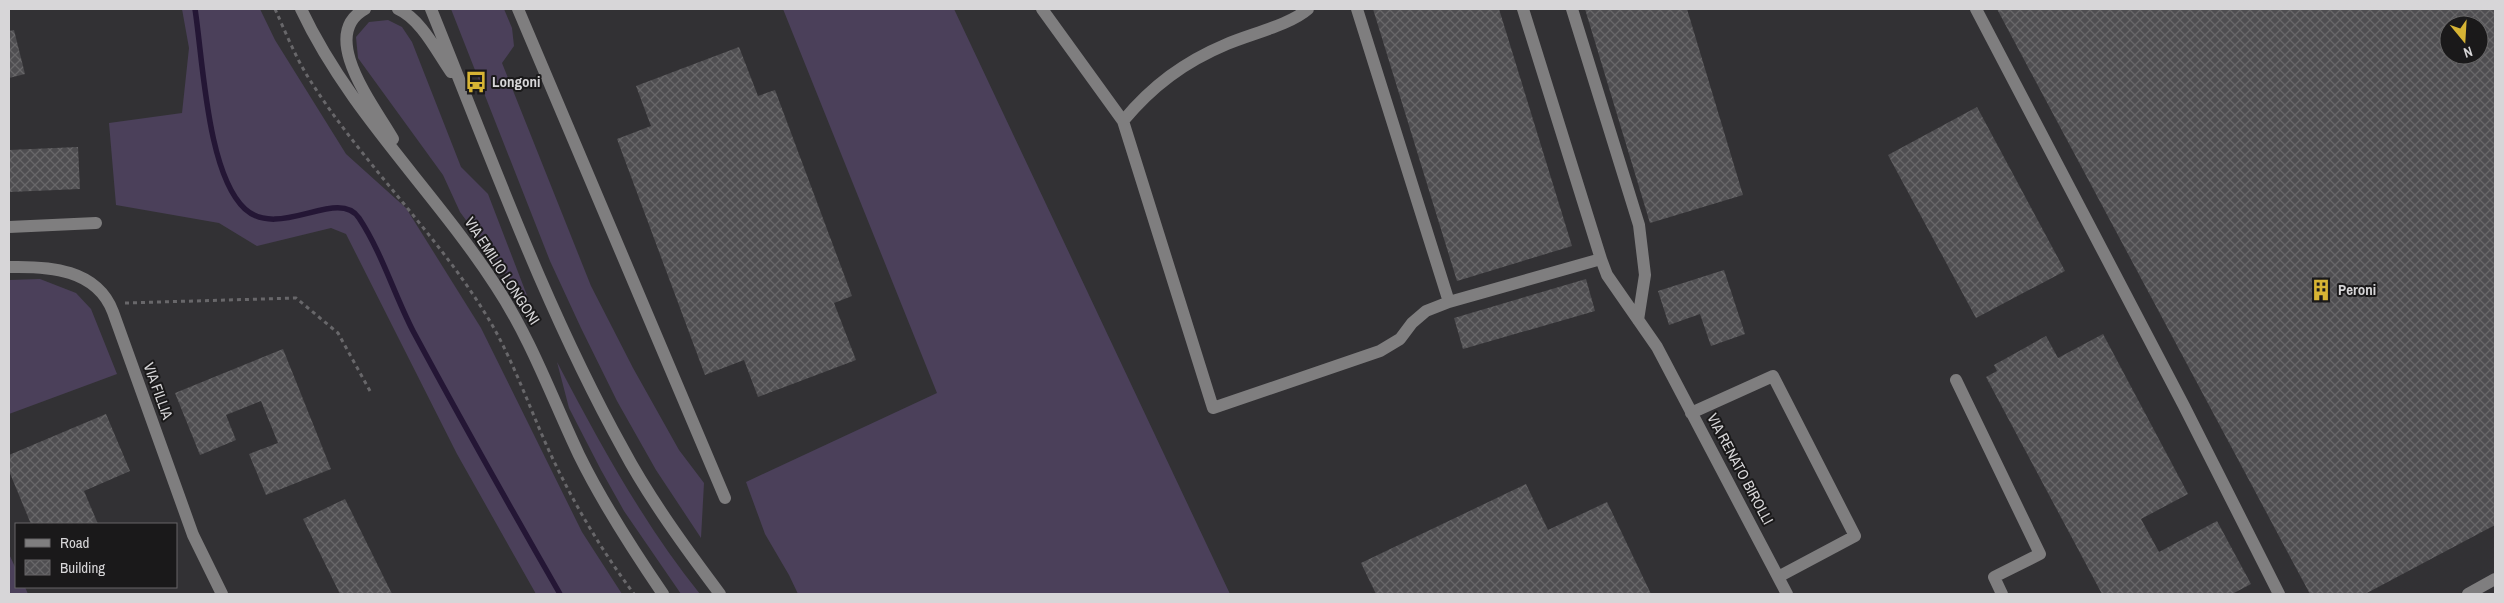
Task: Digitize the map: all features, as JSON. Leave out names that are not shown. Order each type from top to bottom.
[{"type":"street","name":"VIA EMILIO LONGONI","points":[[301,9],[333,70],[456,229],[512,312],[531,347],[584,465],[605,504],[663,594]]},
{"type":"street","points":[[365,9],[353,17],[348,27],[346,50],[362,84],[415,177]]},
{"type":"street","points":[[398,9],[408,14],[420,28],[464,90]]},
{"type":"street","name":"VIA EMILIO LONGONI","points":[[430,9],[538,276],[584,374],[624,451],[693,558],[720,594]]},
{"type":"street","points":[[518,9],[725,498]]},
{"type":"street","points":[[1042,9],[1122,121],[1213,408],[1380,351],[1400,339],[1412,323],[1426,311],[1449,302],[1601,259]]},
{"type":"street","points":[[1122,121],[1144,95],[1180,68],[1226,44],[1260,32],[1308,9]]},
{"type":"street","points":[[1357,9],[1449,302]]},
{"type":"street","name":"VIA RENATO BIROLLI","points":[[1523,9],[1607,275],[1664,360],[1787,594]]},
{"type":"street","points":[[1572,9],[1639,226],[1645,275],[1638,320]]},
{"type":"street","points":[[1976,9],[2180,397],[2279,594]]},
{"type":"street","points":[[9,227],[96,223]]},
{"type":"street","name":"VIA FILLIA","points":[[9,267],[46,267],[70,273],[98,288],[110,304],[193,535],[222,594]]},
{"type":"street","points":[[1692,413],[1773,376],[1855,536],[1778,576]]},
{"type":"street","points":[[1956,380],[2040,554],[1994,578],[2002,594]]},
{"type":"street","points":[[2468,594],[2495,579]]},
{"type":"path","points":[[275,9],[307,76],[348,136],[457,272],[489,319],[519,379],[551,455],[582,517],[634,594]]},
{"type":"path","points":[[110,304],[225,298],[296,298],[338,333],[370,391]]},
{"type":"shaded area","points":[[182,9],[260,9],[275,40],[346,154],[406,208],[481,328],[582,532],[622,594],[536,594],[457,454],[346,234],[331,228],[257,246],[219,223],[116,205],[109,123],[182,113],[189,48]]},
{"type":"shaded area","points":[[451,9],[504,9],[512,28],[514,46],[502,63],[591,286],[633,368],[679,450],[704,483],[701,538],[656,470],[617,401],[581,328],[550,261]]},
{"type":"shaded area","points":[[783,9],[954,9],[1230,594],[798,594],[765,534],[746,482],[937,393]]},
{"type":"shaded area","points":[[388,20],[402,27],[412,42],[461,167],[488,194],[533,311],[460,212],[443,175],[358,58],[356,37],[369,22]]},
{"type":"shaded area","points":[[40,279],[76,293],[91,309],[117,374],[9,414],[9,280]]},
{"type":"shaded area","points":[[557,362],[623,481],[679,567],[700,594],[681,594],[624,511],[569,408]]},
{"type":"shaded area","points":[[9,554],[15,567],[15,588],[25,588],[28,594],[9,594]]},
{"type":"building","points":[[1373,9],[1499,9],[1572,246],[1457,281]]},
{"type":"building","points":[[1585,9],[1687,9],[1743,195],[1650,223]]},
{"type":"building","name":"Peroni","points":[[1997,9],[2495,9],[2495,525],[2365,594],[2310,594]]},
{"type":"building","points":[[14,30],[25,74],[9,78],[9,31]]},
{"type":"building","points":[[739,47],[758,96],[775,90],[852,296],[834,303],[856,360],[758,397],[744,360],[705,375],[617,139],[651,126],[636,86]]},
{"type":"building","points":[[1977,107],[2065,271],[1976,318],[1888,155]]},
{"type":"building","points":[[78,147],[80,189],[9,192],[9,150]]},
{"type":"building","points":[[1724,270],[1745,334],[1711,346],[1700,314],[1669,325],[1658,291]]},
{"type":"building","points":[[1586,279],[1595,311],[1463,349],[1454,318]]},
{"type":"building","points":[[2103,334],[2188,494],[2141,519],[2159,552],[2217,521],[2251,584],[2232,594],[2102,594],[1986,377],[1997,371],[1994,365],[2046,336],[2058,358]]},
{"type":"building","points":[[283,349],[331,469],[266,495],[249,454],[278,443],[261,401],[226,415],[236,440],[200,455],[175,393]]},
{"type":"building","points":[[106,414],[130,471],[84,491],[98,523],[31,523],[9,471],[9,455]]},
{"type":"building","points":[[1526,484],[1548,530],[1607,502],[1651,594],[1376,594],[1361,563]]},
{"type":"building","points":[[345,499],[392,594],[340,594],[303,519]]},
{"type":"waterway","points":[[195,9],[209,115],[222,170],[232,192],[245,209],[259,217],[274,219],[337,208],[349,210],[359,218],[381,259],[413,331],[560,594]]},
{"type":"place","name":"Longoni","points":[[476,82]]},
{"type":"place","name":"Peroni","points":[[2321,290]]}]
